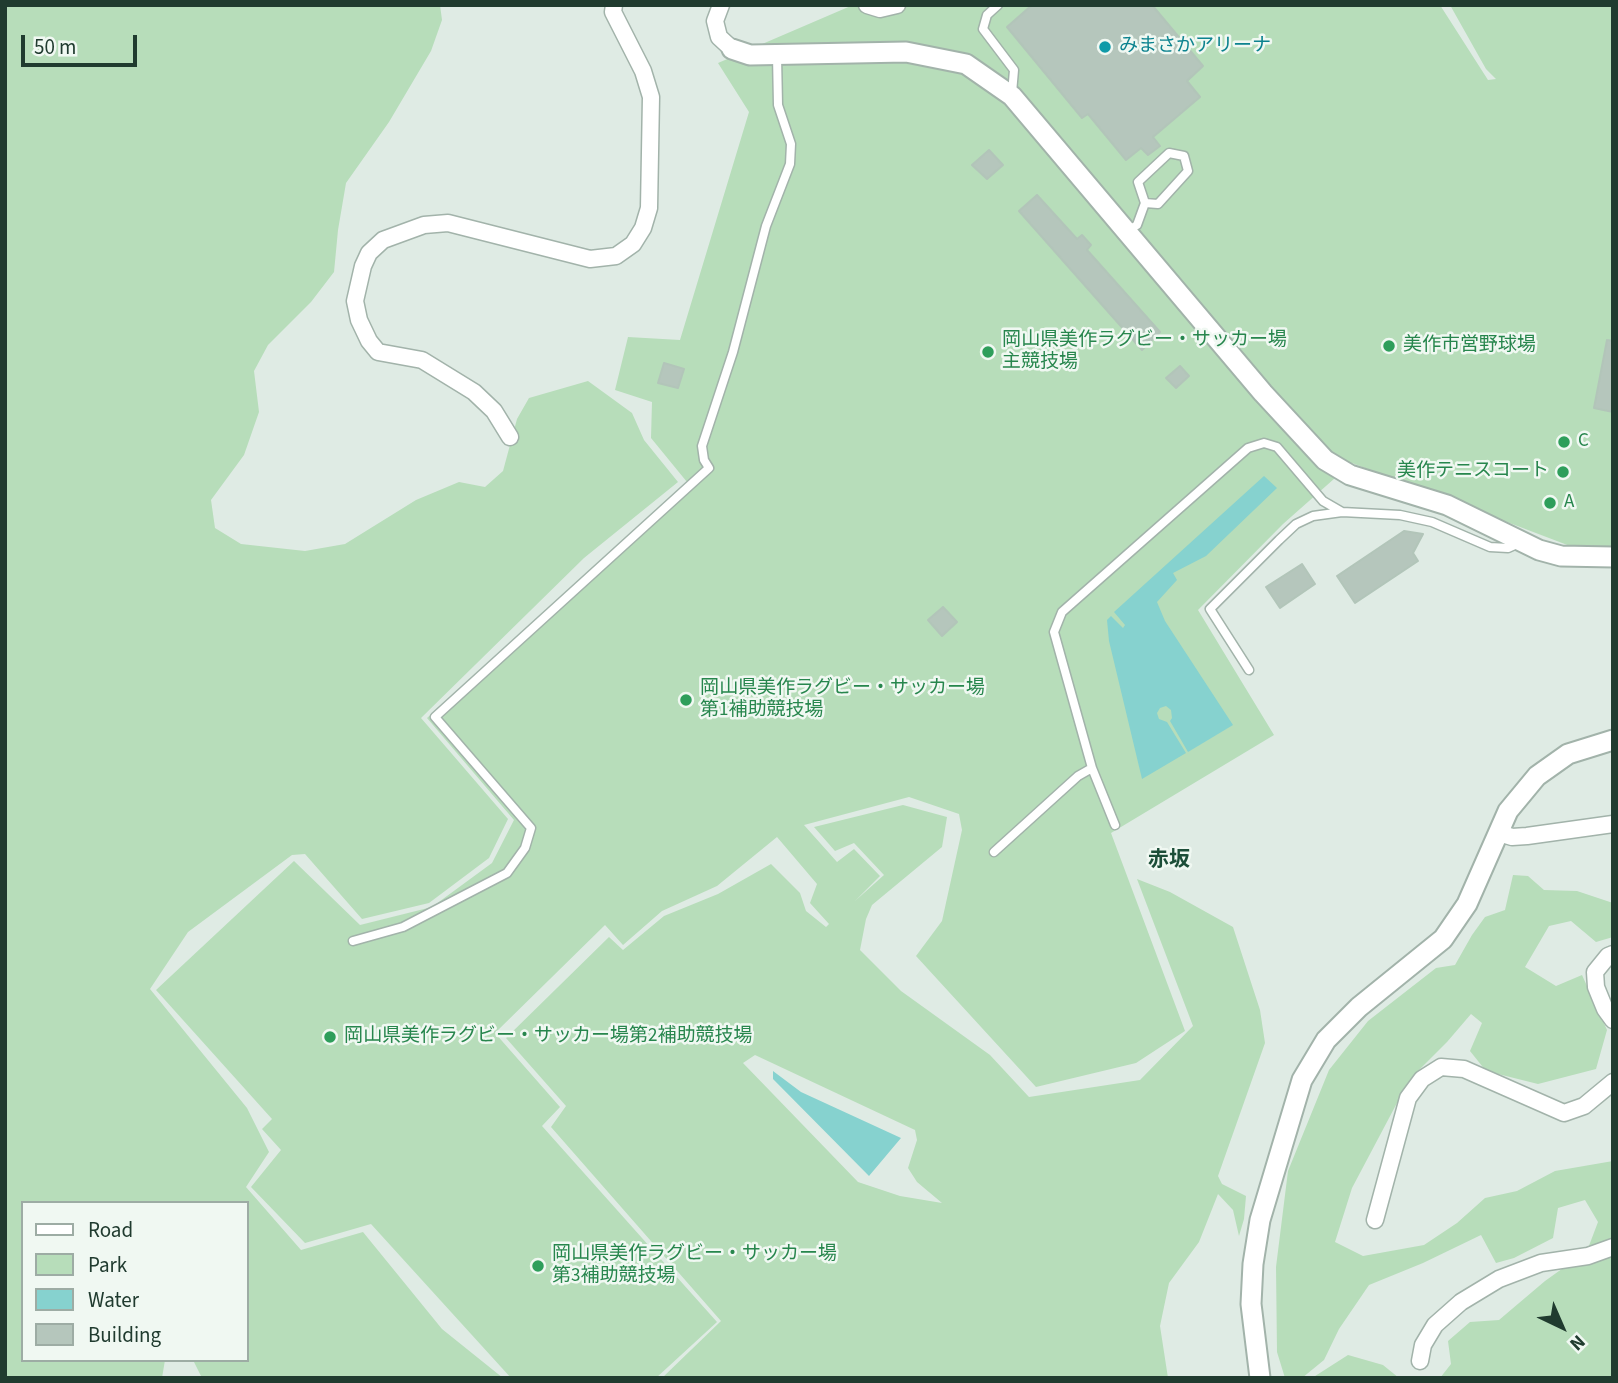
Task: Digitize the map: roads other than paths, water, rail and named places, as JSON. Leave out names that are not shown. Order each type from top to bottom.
[{"type":"street","points":[[510,437],[494,411],[474,392],[422,360],[378,352],[369,341],[359,320],[355,301],[363,266],[369,253],[383,240],[424,225],[448,223],[590,259],[616,256],[633,244],[643,228],[649,208],[651,97],[643,71],[612,12],[614,5]]},
{"type":"street","points":[[721,5],[715,22],[719,37],[732,49],[750,55],[906,52],[966,64],[1012,96],[1263,393],[1325,460],[1350,475],[1447,505],[1521,542],[1561,556],[1613,557]]},
{"type":"street","points":[[867,5],[880,9],[897,5]]},
{"type":"street","points":[[1260,1378],[1251,1304],[1253,1264],[1260,1220],[1302,1080],[1325,1040],[1359,1007],[1443,939],[1468,904],[1508,811],[1537,776],[1569,754],[1613,740]]},
{"type":"street","points":[[1499,834],[1527,836],[1613,824]]},
{"type":"street","points":[[1613,954],[1608,956],[1595,972],[1595,987],[1613,1020]]},
{"type":"street","points":[[1376,1220],[1408,1098],[1422,1079],[1441,1067],[1464,1069],[1564,1113],[1584,1106],[1613,1082]]},
{"type":"street","points":[[1420,1361],[1423,1345],[1435,1325],[1461,1302],[1499,1279],[1541,1263],[1588,1256],[1613,1247]]},
{"type":"lane","points":[[998,5],[988,15],[983,29],[1014,70],[1012,96]]},
{"type":"lane","points":[[353,941],[403,927],[507,873],[525,848],[531,828],[435,717],[709,468],[704,460],[702,446],[733,352],[766,226],[790,164],[791,144],[778,105],[777,53]]},
{"type":"lane","points":[[1126,232],[1136,225],[1145,203],[1138,182],[1169,153],[1184,156],[1188,172],[1158,204],[1145,203]]},
{"type":"lane","points":[[1115,825],[1092,768],[1054,632],[1062,612],[1248,448],[1264,443],[1277,447],[1323,501],[1342,512]]},
{"type":"lane","points":[[1249,670],[1210,609],[1296,524],[1313,516],[1342,512],[1400,514],[1432,522],[1490,547],[1508,548],[1521,542]]},
{"type":"lane","points":[[994,852],[1079,776],[1092,768]]},
{"type":"water","points":[[1264,476],[1277,488],[1206,556],[1173,573],[1177,580],[1157,602],[1165,621],[1233,725],[1188,752],[1170,721],[1171,710],[1166,706],[1160,708],[1157,713],[1159,719],[1167,722],[1186,753],[1142,779],[1109,641],[1107,620],[1111,616],[1123,628],[1125,625],[1114,612]]},
{"type":"water","points":[[773,1071],[801,1092],[901,1138],[869,1176],[773,1079]]},
{"type":"place","name":"みまさかアリーナ","points":[[1105,47]]},
{"type":"place","name":"美作市営野球場","points":[[1389,346]]},
{"type":"place","name":"岡山県美作ラグビー・サッカー場 主競技場","points":[[988,352]]},
{"type":"place","name":"C","points":[[1564,442]]},
{"type":"place","name":"美作テニスコート","points":[[1563,472]]},
{"type":"place","name":"A","points":[[1550,503]]},
{"type":"place","name":"岡山県美作ラグビー・サッカー場 第1補助競技場","points":[[686,700]]},
{"type":"place","name":"岡山県美作ラグビー・サッカー場第2補助競技場","points":[[330,1037]]},
{"type":"place","name":"岡山県美作ラグビー・サッカー場 第3補助競技場","points":[[538,1266]]},
{"type":"district","name":"赤坂","points":[[1169,861]]}]
